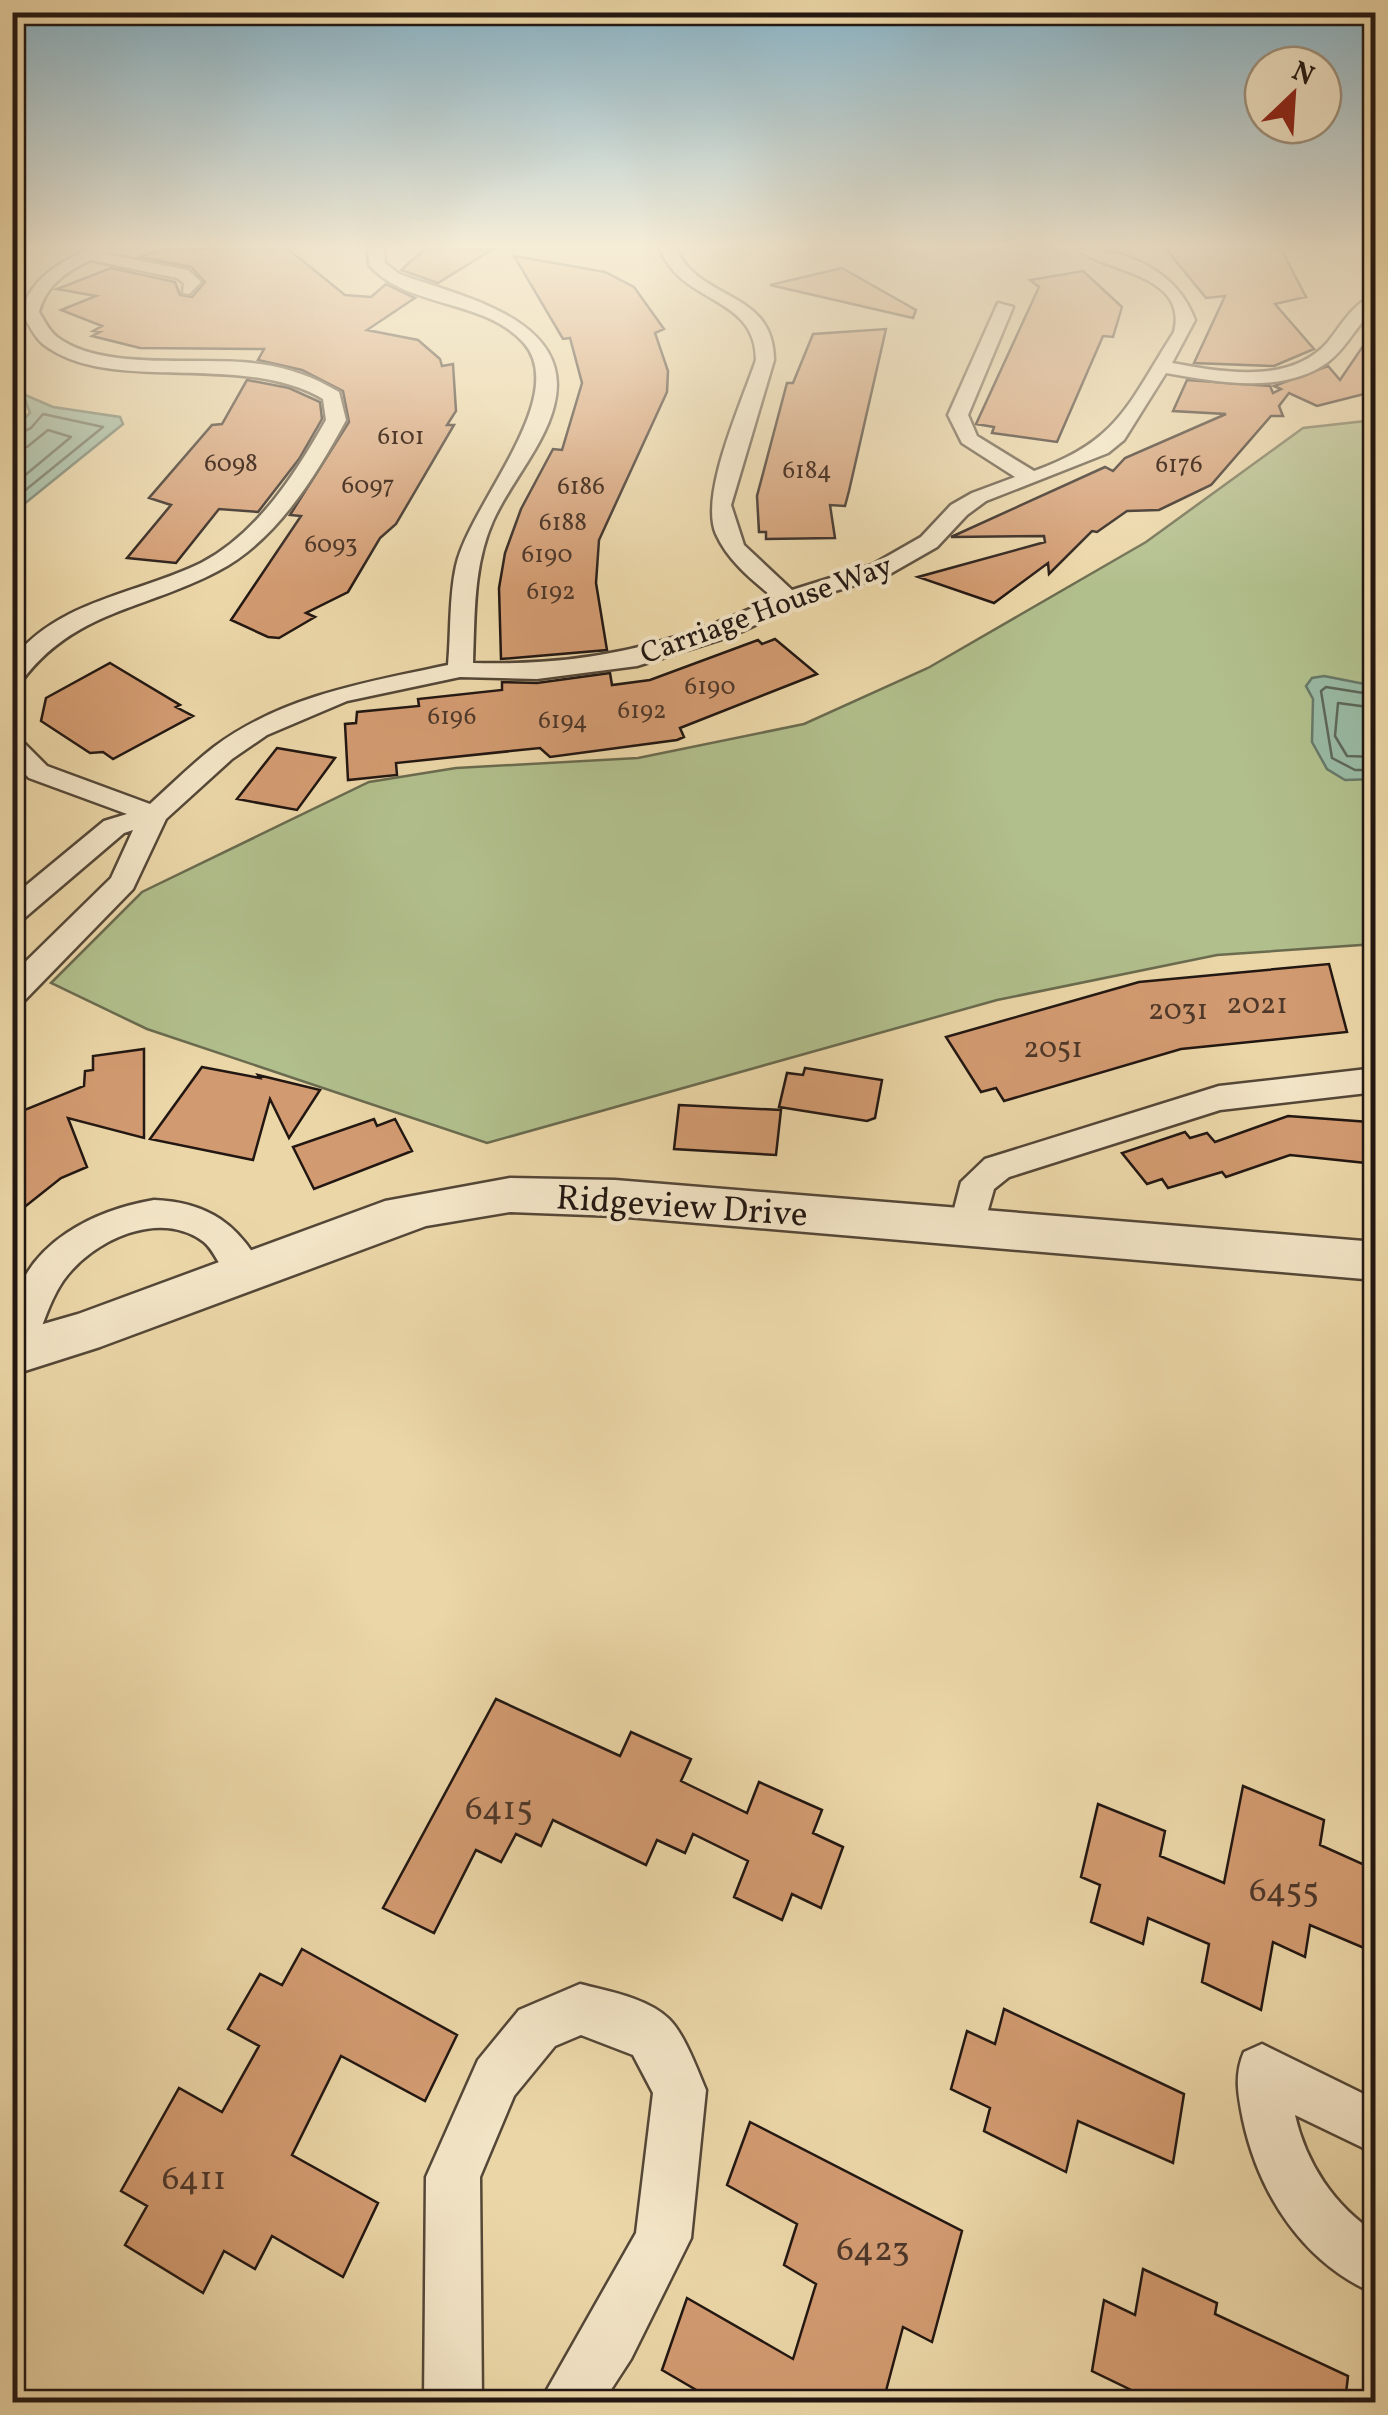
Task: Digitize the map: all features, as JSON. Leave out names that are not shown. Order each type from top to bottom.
[{"type":"street","points":[[12,677],[34,650],[87,614],[187,578],[237,551],[256,534],[336,420],[337,407],[321,386],[280,370],[116,362]]},
{"type":"street","points":[[460,670],[467,566],[482,522],[544,408],[548,372],[544,362]]},
{"type":"street","points":[[764,362],[720,506],[721,523],[742,559],[789,599]]},
{"type":"street","points":[[981,362],[958,415],[961,427],[982,450],[1028,477]]},
{"type":"street","name":"Carriage House Way","points":[[19,980],[124,882],[154,815],[224,753],[296,711],[381,684],[460,670],[537,672],[638,659],[726,630],[789,599],[908,557],[959,510],[1028,477],[1059,470],[1101,449],[1117,436],[1164,362]]},
{"type":"street","points":[[1161,367],[1247,376],[1295,369],[1311,362]]},
{"type":"street","points":[[12,746],[38,772],[154,815]]},
{"type":"street","name":"Carriage House Way","points":[[12,913],[114,827],[154,815]]},
{"type":"street","points":[[966,1228],[978,1182],[997,1168],[1219,1098],[1376,1080]]},
{"type":"street","name":"Ridgeview Drive","points":[[13,1354],[385,1219],[466,1200],[510,1195],[615,1198],[1376,1261]]},
{"type":"street","points":[[13,1354],[52,1268],[74,1246],[103,1228],[136,1217],[192,1219],[218,1234],[246,1272]]},
{"type":"street","points":[[453,2402],[453,2178],[496,2078],[537,2028],[580,2009],[617,2019],[651,2037],[680,2090],[663,2238],[611,2339],[570,2402]]},
{"type":"street","points":[[1376,2128],[1262,2070],[1266,2123],[1303,2204],[1354,2254],[1376,2266]]},
{"type":"shaded area","points":[[1375,420],[1375,944],[1217,955],[997,1000],[487,1143],[147,1029],[51,983],[142,892],[369,782],[456,768],[638,758],[804,724],[928,668],[1146,542],[1303,428]]},
{"type":"water","points":[[23,394],[53,407],[120,417],[123,424],[13,513],[13,429],[30,413]]},
{"type":"water","points":[[1324,676],[1375,686],[1375,779],[1345,780],[1327,769],[1312,742],[1313,699],[1306,686],[1312,678]]},
{"type":"building","points":[[265,362],[453,364],[456,411],[447,425],[454,425],[396,524],[380,538],[348,592],[306,613],[315,617],[279,638],[268,637],[231,620],[301,516],[290,515],[349,422],[343,391],[302,370]]},
{"type":"building","points":[[576,362],[665,362],[668,371],[667,392],[599,540],[596,583],[607,650],[501,659],[499,588],[505,553],[521,509],[553,449],[562,450],[582,383]]},
{"type":"building","points":[[802,362],[878,362],[845,506],[830,505],[835,538],[766,539],[766,532],[759,532],[757,496],[787,383],[793,383]]},
{"type":"building","points":[[1005,362],[1092,362],[1057,442],[992,433],[994,427],[976,424]]},
{"type":"building","points":[[1195,362],[1284,362],[1274,366]]},
{"type":"building","points":[[1352,362],[1376,362],[1376,391],[1317,406],[1289,393],[1279,406],[1283,416],[1271,416],[1211,485],[1159,510],[1127,511],[1097,532],[1092,531],[1049,574],[1048,563],[994,603],[918,577],[1045,542],[1044,536],[951,537],[1105,467],[1113,471],[1125,458],[1226,414],[1173,411],[1187,380],[1270,386],[1273,393],[1281,389],[1274,386],[1328,366],[1340,380]]},
{"type":"building","points":[[247,380],[289,388],[320,402],[322,419],[299,459],[258,512],[219,509],[176,563],[127,558],[171,505],[149,498],[212,425],[222,424]]},
{"type":"building","points":[[775,639],[817,674],[680,728],[684,737],[677,740],[550,757],[540,748],[396,763],[397,775],[348,780],[345,724],[356,723],[357,712],[419,706],[418,699],[502,690],[502,682],[537,683],[610,673],[612,685],[650,680],[758,640],[762,644]]},
{"type":"building","points":[[110,663],[193,716],[113,759],[103,752],[90,753],[41,721],[46,698]]},
{"type":"building","points":[[277,748],[335,758],[297,810],[237,799]]},
{"type":"building","points":[[1329,964],[1347,1032],[1181,1049],[1004,1101],[996,1088],[981,1092],[946,1037],[1139,982]]},
{"type":"building","points":[[144,1049],[144,1138],[68,1118],[87,1167],[61,1178],[12,1217],[12,1115],[84,1086],[85,1071],[93,1070],[93,1056]]},
{"type":"building","points":[[202,1067],[320,1090],[289,1138],[270,1099],[253,1160],[150,1139]]},
{"type":"building","points":[[805,1068],[882,1080],[875,1118],[867,1121],[779,1107],[787,1073],[803,1075]]},
{"type":"building","points":[[679,1105],[781,1110],[776,1155],[674,1149]]},
{"type":"building","points":[[1288,1116],[1369,1122],[1376,1164],[1290,1155],[1226,1177],[1222,1172],[1168,1188],[1162,1179],[1147,1184],[1122,1153],[1185,1132],[1190,1138],[1207,1133],[1215,1142]]},
{"type":"building","points":[[374,1119],[377,1126],[395,1119],[412,1151],[314,1189],[293,1147]]},
{"type":"building","points":[[496,1699],[620,1756],[631,1732],[691,1759],[681,1781],[747,1813],[759,1782],[822,1810],[813,1833],[843,1847],[821,1908],[792,1894],[782,1920],[734,1897],[748,1861],[693,1834],[685,1853],[657,1840],[646,1865],[553,1820],[541,1846],[516,1834],[501,1862],[476,1850],[434,1933],[383,1908]]},
{"type":"building","points":[[1243,1786],[1324,1820],[1320,1845],[1376,1870],[1376,1953],[1310,1925],[1305,1957],[1273,1942],[1261,2010],[1202,1982],[1209,1944],[1148,1918],[1143,1944],[1091,1922],[1100,1885],[1081,1877],[1098,1804],[1165,1831],[1160,1856],[1224,1883]]},
{"type":"building","points":[[302,1949],[457,2035],[425,2101],[341,2056],[292,2155],[378,2203],[343,2277],[272,2236],[255,2269],[224,2251],[203,2293],[125,2245],[147,2206],[121,2191],[179,2088],[222,2112],[259,2046],[228,2029],[260,1974],[282,1985]]},
{"type":"building","points":[[1004,2009],[1184,2094],[1173,2163],[1078,2121],[1066,2172],[984,2131],[990,2108],[951,2089],[967,2031],[995,2044]]},
{"type":"building","points":[[750,2122],[962,2231],[932,2342],[903,2327],[883,2402],[717,2402],[662,2370],[687,2298],[793,2359],[816,2284],[784,2265],[797,2224],[727,2185]]},
{"type":"building","points":[[1143,2269],[1217,2303],[1215,2314],[1348,2376],[1345,2402],[1129,2402],[1131,2390],[1092,2371],[1104,2300],[1135,2315]]}]
